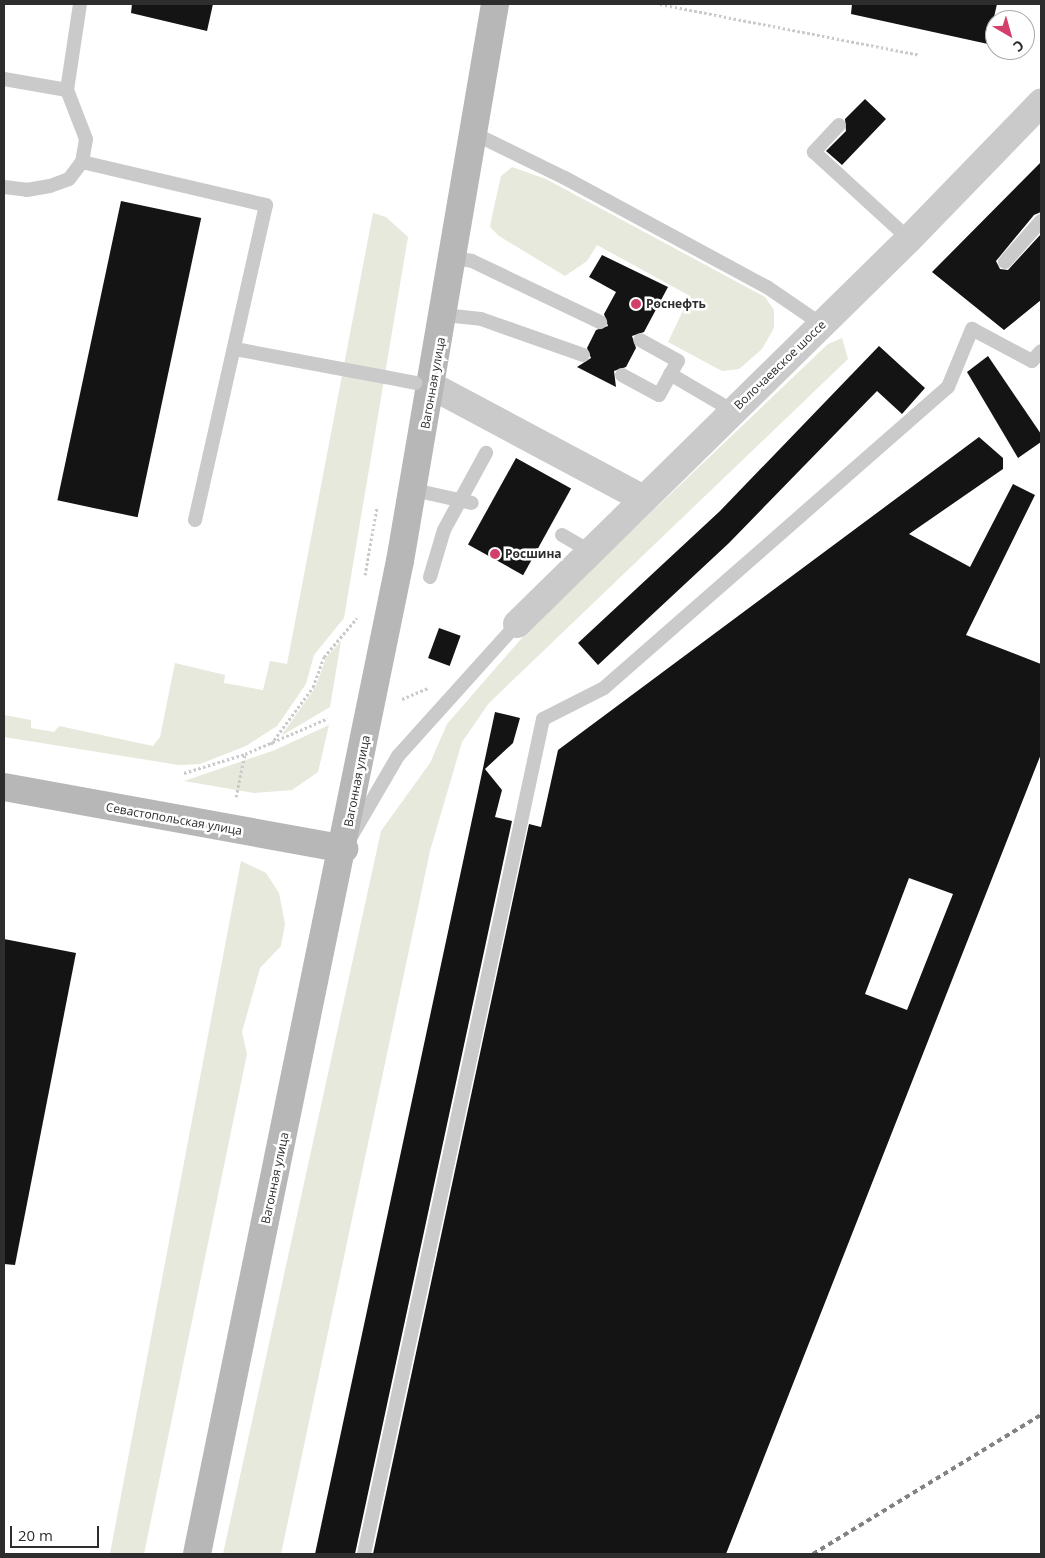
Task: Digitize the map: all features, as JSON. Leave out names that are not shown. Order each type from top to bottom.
[{"type":"street","name":"Вагонная улица","points":[[197,1554],[344,849],[414,490],[424,385],[444,315],[495,4]]},
{"type":"street","name":"Волочаевское шоссе","points":[[517,624],[909,239],[1041,103]]},
{"type":"street","points":[[424,385],[644,499]]},
{"type":"street","name":"Севастопольская улица","points":[[4,787],[344,849]]},
{"type":"lane","points":[[4,187],[27,190],[50,186],[69,178],[82,162],[86,138],[67,90],[80,4]]},
{"type":"lane","points":[[4,79],[67,90]]},
{"type":"lane","points":[[839,125],[814,152],[909,239]]},
{"type":"lane","points":[[475,134],[565,178],[766,286],[821,324]]},
{"type":"lane","points":[[82,162],[266,205],[195,520]]},
{"type":"lane","points":[[1005,262],[1041,221]]},
{"type":"lane","points":[[454,258],[472,261],[600,322]]},
{"type":"lane","points":[[444,315],[481,320],[583,356]]},
{"type":"lane","points":[[364,1554],[543,719],[604,688],[948,387],[972,329],[1032,361],[1041,351]]},
{"type":"lane","points":[[622,375],[659,395],[678,361],[640,340]]},
{"type":"lane","points":[[234,349],[424,385]]},
{"type":"lane","points":[[670,374],[733,411]]},
{"type":"lane","points":[[430,577],[444,530],[466,501],[486,452]]},
{"type":"lane","points":[[414,490],[466,501]]},
{"type":"lane","points":[[562,535],[590,551]]},
{"type":"lane","points":[[344,849],[398,756],[517,624]]},
{"type":"path","points":[[660,4],[919,55]]},
{"type":"path","points":[[184,773],[244,754],[328,718]]},
{"type":"path","points":[[236,797],[244,754]]},
{"type":"shaded area","points":[[512,167],[546,179],[765,297],[774,310],[774,328],[762,349],[739,369],[722,371],[668,342],[690,296],[597,245],[587,261],[565,276],[499,236],[490,227],[492,216],[501,176]]},
{"type":"shaded area","points":[[373,213],[386,217],[408,237],[344,618],[314,655],[306,684],[277,726],[246,746],[200,764],[179,765],[4,737],[4,715],[31,720],[31,728],[54,732],[59,726],[153,746],[160,737],[175,663],[225,675],[224,683],[263,690],[270,661],[287,664]]},
{"type":"shaded area","points":[[842,338],[848,359],[489,703],[462,742],[430,851],[281,1554],[223,1554],[381,831],[430,763],[447,724],[534,624],[828,344]]},
{"type":"shaded area","points":[[341,641],[330,707],[281,736],[315,688],[326,658]]},
{"type":"shaded area","points":[[329,725],[318,772],[292,790],[254,793],[184,781],[275,750]]},
{"type":"shaded area","points":[[241,861],[266,873],[279,893],[285,924],[281,946],[260,968],[242,1032],[247,1054],[144,1554],[110,1554]]},
{"type":"building","points":[[132,4],[213,4],[207,31],[131,13]]},
{"type":"building","points":[[852,4],[997,4],[996,10],[985,10],[985,43],[851,14]]},
{"type":"building","points":[[865,99],[886,119],[842,165],[826,151],[846,131],[845,119]]},
{"type":"building","points":[[1041,162],[1041,212],[1034,215],[996,261],[1000,269],[1008,270],[1041,234],[1041,300],[1004,330],[932,272]]},
{"type":"building","points":[[121,201],[201,218],[138,517],[57,500]]},
{"type":"building","points":[[602,255],[668,287],[644,332],[632,336],[636,348],[626,367],[614,371],[616,387],[577,367],[591,358],[587,348],[596,330],[608,326],[604,314],[616,292],[589,277]]},
{"type":"building","points":[[879,346],[925,388],[902,414],[877,391],[729,543],[598,665],[578,643],[720,511]]},
{"type":"building","points":[[988,356],[1041,434],[1041,442],[1018,458],[967,372]]},
{"type":"building","points":[[979,437],[1003,458],[1003,469],[909,534],[970,567],[1013,484],[1035,495],[966,635],[1041,664],[1041,754],[726,1554],[373,1554],[529,824],[541,827],[558,750]],"holes":[[[909,878],[953,894],[907,1010],[865,994]]]},
{"type":"building","points":[[516,458],[571,489],[523,575],[468,545]]},
{"type":"building","points":[[439,628],[461,636],[450,666],[428,658]]},
{"type":"building","points":[[495,712],[520,718],[513,743],[485,769],[502,790],[495,817],[512,821],[355,1554],[315,1554]]},
{"type":"building","points":[[4,939],[76,953],[15,1265],[4,1264]]},
{"type":"railway","points":[[813,1554],[1041,1415]]},
{"type":"place","name":"Роснефть","points":[[636,304]]},
{"type":"place","name":"Росшина","points":[[495,554]]}]
